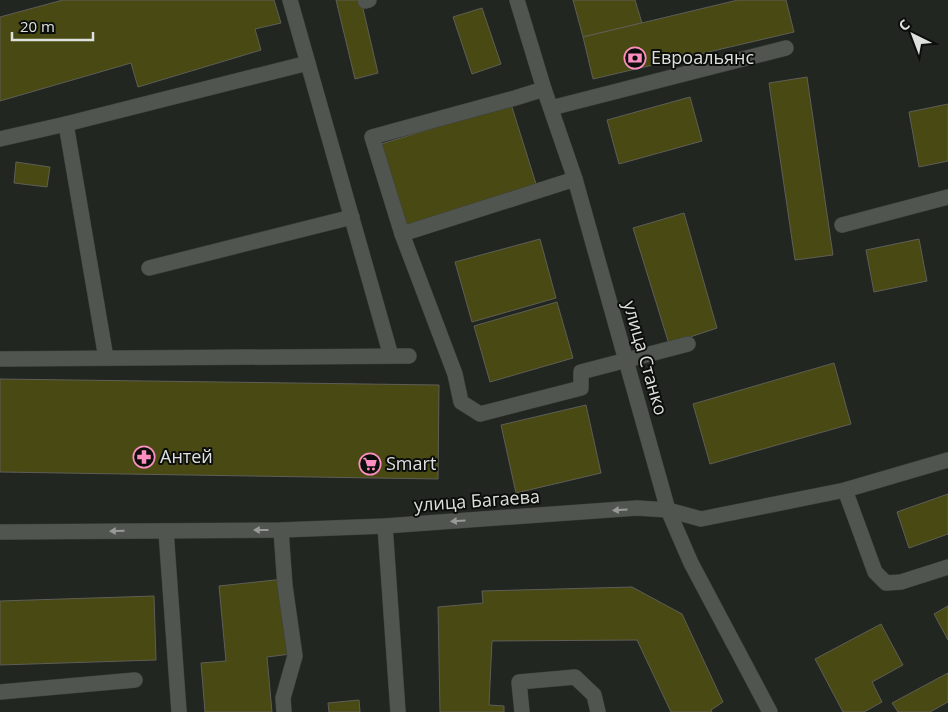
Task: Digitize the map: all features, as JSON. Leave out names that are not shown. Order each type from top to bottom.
[{"type":"street","points":[[290,0],[391,356]]},
{"type":"street","name":"улица Станко","points":[[517,0],[544,89],[575,179],[668,510],[691,563],[770,712]]},
{"type":"street","points":[[551,108],[786,48]]},
{"type":"street","points":[[0,139],[308,63]]},
{"type":"street","points":[[544,89],[372,137],[402,234],[454,374],[461,402],[480,414],[580,388],[581,372],[688,344]]},
{"type":"street","points":[[66,124],[106,358]]},
{"type":"street","points":[[402,234],[575,179]]},
{"type":"street","points":[[842,225],[948,197]]},
{"type":"street","points":[[149,268],[352,217]]},
{"type":"street","points":[[0,360],[409,356]]},
{"type":"street","name":"улица Багаева","points":[[0,532],[281,530],[385,526],[637,508],[668,510],[701,519],[845,490],[948,460]]},
{"type":"street","points":[[845,490],[875,572],[886,583],[901,582],[948,567]]},
{"type":"street","points":[[385,526],[398,712]]},
{"type":"street","points":[[281,530],[285,586],[295,656],[283,698],[284,712]]},
{"type":"street","points":[[166,531],[179,712]]},
{"type":"street","points":[[522,712],[519,682],[575,678],[594,695],[598,712]]},
{"type":"street","points":[[0,692],[135,680]]},
{"type":"building","points":[[63,0],[274,0],[281,23],[255,29],[261,50],[138,87],[131,63],[0,101],[0,17]]},
{"type":"building","points":[[336,0],[361,0],[378,73],[355,79]]},
{"type":"building","name":"Евроальянс","points":[[573,0],[635,0],[642,23],[583,37]]},
{"type":"building","name":"Евроальянс","points":[[738,0],[786,0],[794,32],[593,79],[583,37]]},
{"type":"building","points":[[482,8],[501,64],[472,74],[453,17]]},
{"type":"building","points":[[807,77],[833,255],[795,260],[769,83]]},
{"type":"building","points":[[690,97],[702,141],[619,164],[607,120]]},
{"type":"building","points":[[511,104],[537,187],[404,229],[378,145]]},
{"type":"building","points":[[948,104],[948,161],[919,167],[909,112]]},
{"type":"building","points":[[16,162],[50,167],[47,187],[14,183]]},
{"type":"building","points":[[684,213],[717,328],[669,344],[633,228]]},
{"type":"building","points":[[540,239],[556,298],[472,322],[455,262]]},
{"type":"building","points":[[919,239],[927,281],[874,292],[866,250]]},
{"type":"building","points":[[557,302],[573,358],[490,382],[474,326]]},
{"type":"building","points":[[834,363],[851,424],[710,464],[693,404]]},
{"type":"building","points":[[0,379],[439,385],[438,479],[0,472]]},
{"type":"building","points":[[586,405],[601,473],[516,493],[501,425]]},
{"type":"building","points":[[948,494],[948,534],[909,548],[897,512]]},
{"type":"building","points":[[284,579],[291,654],[267,657],[272,712],[205,712],[201,663],[226,661],[219,586]]},
{"type":"building","points":[[632,587],[682,614],[723,702],[711,710],[712,712],[671,712],[637,640],[492,641],[489,705],[504,706],[504,712],[440,712],[438,607],[483,603],[482,591]]},
{"type":"building","points":[[154,596],[156,660],[0,665],[0,601]]},
{"type":"building","points":[[948,606],[948,640],[934,614]]},
{"type":"building","points":[[881,624],[903,665],[872,682],[882,702],[864,712],[843,712],[815,659]]},
{"type":"building","points":[[948,673],[948,702],[930,712],[898,712],[892,703]]},
{"type":"building","points":[[359,700],[360,712],[329,712],[328,703]]},
{"type":"place","name":"Евроальянс","points":[[635,58]]},
{"type":"place","name":"Антей","points":[[144,457]]},
{"type":"place","name":"Smart","points":[[370,464]]}]
